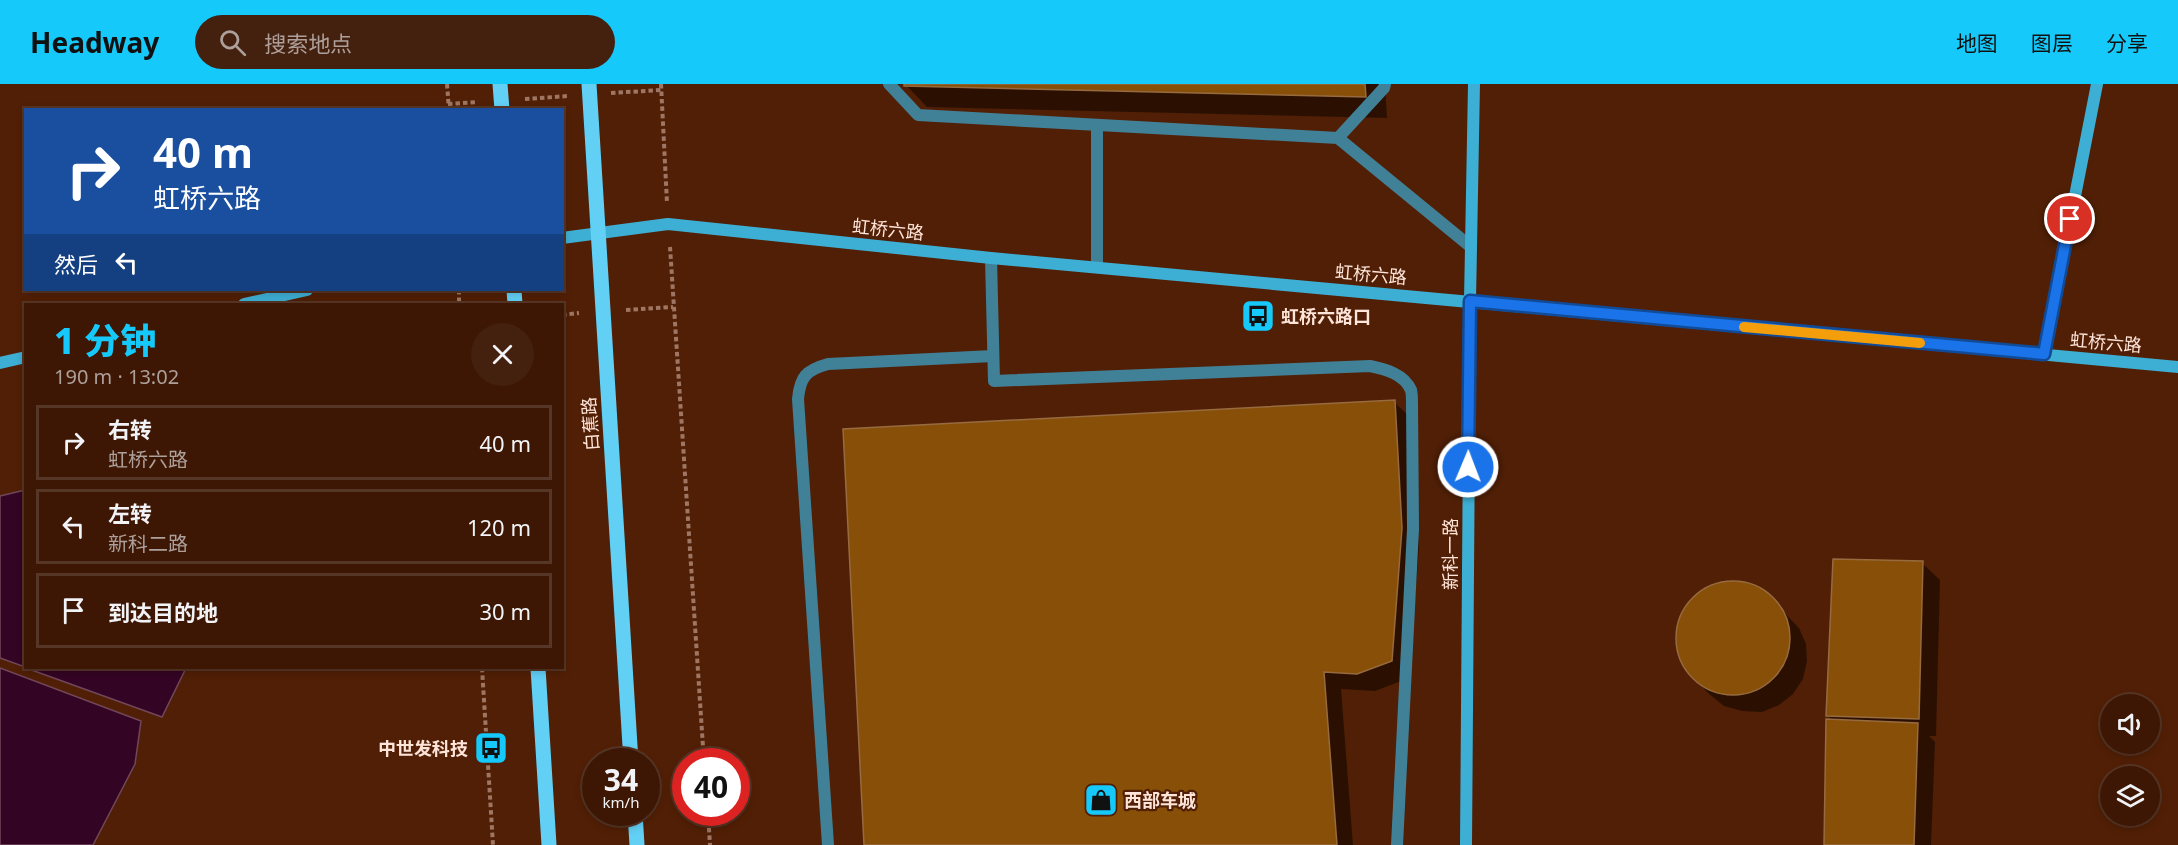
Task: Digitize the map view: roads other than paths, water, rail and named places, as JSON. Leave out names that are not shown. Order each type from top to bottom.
[{"type":"main road","points":[[500,84],[502,105]]},
{"type":"main road","name":"白蕉路","points":[[589,89],[630,748]]},
{"type":"main road","points":[[538,669],[549,845]]},
{"type":"main road","points":[[636,826],[637,845]]},
{"type":"street","name":"新科一路","points":[[1466,845],[1474,84]]},
{"type":"street","points":[[2044,354],[2097,84]]},
{"type":"street","name":"虹桥六路","points":[[564,238],[669,224],[991,258],[2178,367]]},
{"type":"street","points":[[248,303],[302,291]]},
{"type":"street","points":[[0,363],[24,357]]},
{"type":"lane","points":[[889,84],[918,115],[1338,138],[1471,248]]},
{"type":"lane","points":[[1338,138],[1384,88],[1384,84]]},
{"type":"lane","points":[[1096,125],[1097,267]]},
{"type":"lane","points":[[991,258],[994,381],[1371,366],[1387,369],[1400,377],[1411,390],[1413,529],[1397,845]]},
{"type":"lane","points":[[828,845],[799,387],[804,376],[814,368],[828,364],[993,356]]},
{"type":"place","name":"虹桥六路口","points":[[1258,316]]},
{"type":"place","name":"中世发科技","points":[[491,748]]},
{"type":"place","name":"西部车城","points":[[1101,800]]}]
